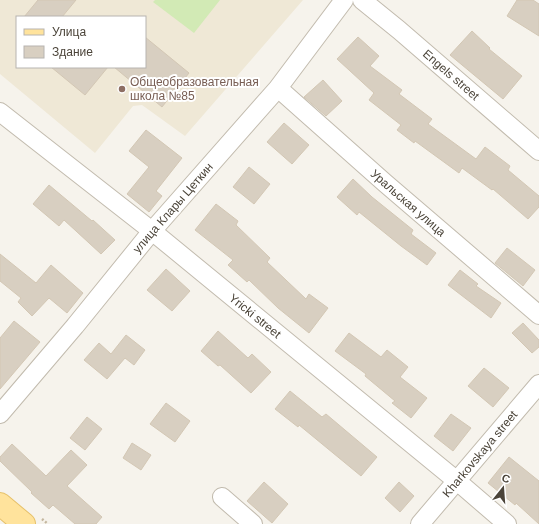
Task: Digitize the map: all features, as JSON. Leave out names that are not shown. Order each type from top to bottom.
[{"type":"main road","points":[[0,504],[24,524]]},
{"type":"street","name":"улица Клары Цеткин","points":[[0,414],[75,326],[152,231],[278,88],[344,0]]},
{"type":"street","name":"Engels street","points":[[362,0],[539,151]]},
{"type":"street","name":"Уральская улица","points":[[278,88],[539,316]]},
{"type":"street","name":"Yricki street","points":[[0,112],[152,231],[457,481],[507,524]]},
{"type":"street","name":"Kharkovskaya street","points":[[420,524],[539,384]]},
{"type":"street","points":[[222,497],[253,524]]},
{"type":"shaded area","name":"Общеобразовательная школа №85","points":[[0,0],[303,0],[185,136],[142,105],[133,106],[95,153],[0,74]]},
{"type":"green space","points":[[155,0],[220,0],[194,33],[153,2]]},
{"type":"building","points":[[38,0],[76,0],[63,16],[25,16]]},
{"type":"building","points":[[517,0],[533,0],[539,4],[539,36],[507,16]]},
{"type":"building","points":[[472,31],[490,48],[489,49],[522,76],[503,99],[450,55]]},
{"type":"building","points":[[358,37],[379,56],[370,66],[402,90],[399,94],[432,119],[428,124],[476,159],[485,147],[510,166],[508,170],[539,196],[539,207],[528,219],[493,189],[492,190],[462,168],[459,173],[415,141],[414,143],[397,130],[401,125],[369,100],[374,93],[337,59]]},
{"type":"building","points":[[146,38],[189,73],[162,107],[115,68],[146,68]]},
{"type":"building","points":[[52,68],[107,68],[85,95]]},
{"type":"building","points":[[323,80],[342,101],[326,116],[304,97]]},
{"type":"building","points":[[284,123],[309,145],[292,164],[267,142]]},
{"type":"building","points":[[146,130],[182,158],[156,191],[162,196],[149,212],[127,194],[149,167],[129,151]]},
{"type":"building","points":[[249,167],[270,184],[254,204],[233,187]]},
{"type":"building","points":[[353,179],[372,197],[413,230],[411,234],[436,253],[427,265],[359,212],[357,215],[337,197]]},
{"type":"building","points":[[49,185],[92,221],[93,220],[115,240],[101,254],[64,220],[59,226],[33,204]]},
{"type":"building","points":[[216,204],[238,221],[236,225],[270,258],[267,262],[306,299],[309,294],[328,308],[309,333],[278,308],[249,280],[247,282],[228,265],[233,260],[195,230]]},
{"type":"building","points":[[507,248],[535,270],[523,286],[495,263]]},
{"type":"building","points":[[0,254],[36,283],[51,265],[83,293],[67,313],[49,298],[32,316],[18,302],[21,298],[0,281]]},
{"type":"building","points":[[166,269],[190,291],[172,311],[147,290]]},
{"type":"building","points":[[460,270],[478,284],[476,286],[501,303],[491,318],[448,285]]},
{"type":"building","points":[[14,321],[40,342],[0,389],[0,338]]},
{"type":"building","points":[[523,323],[539,340],[539,347],[532,353],[512,333]]},
{"type":"building","points":[[218,331],[248,358],[252,354],[271,372],[251,393],[220,365],[218,366],[201,351]]},
{"type":"building","points":[[349,333],[381,357],[387,350],[408,367],[400,377],[427,398],[411,418],[392,403],[395,401],[365,376],[366,374],[335,351]]},
{"type":"building","points":[[126,335],[145,350],[134,365],[125,358],[107,379],[84,360],[99,343],[111,354]]},
{"type":"building","points":[[484,368],[509,388],[493,407],[468,386]]},
{"type":"building","points":[[290,391],[322,417],[326,414],[377,457],[361,476],[299,425],[298,427],[275,409]]},
{"type":"building","points":[[166,403],[190,421],[175,442],[150,424]]},
{"type":"building","points":[[451,414],[471,428],[453,451],[434,436]]},
{"type":"building","points":[[87,417],[102,429],[85,450],[70,438]]},
{"type":"building","points":[[132,443],[151,455],[141,470],[123,458]]},
{"type":"building","points":[[12,444],[46,476],[71,450],[87,465],[67,486],[102,517],[96,524],[75,524],[53,505],[49,509],[31,493],[32,492],[0,461],[0,457]]},
{"type":"building","points":[[509,457],[539,481],[539,524],[516,503],[515,505],[488,483]]},
{"type":"building","points":[[264,482],[288,504],[272,523],[247,501]]},
{"type":"building","points":[[399,482],[414,496],[400,512],[385,498]]},
{"type":"place","name":"Общеобразовательная школа №85","points":[[122,89]]}]
